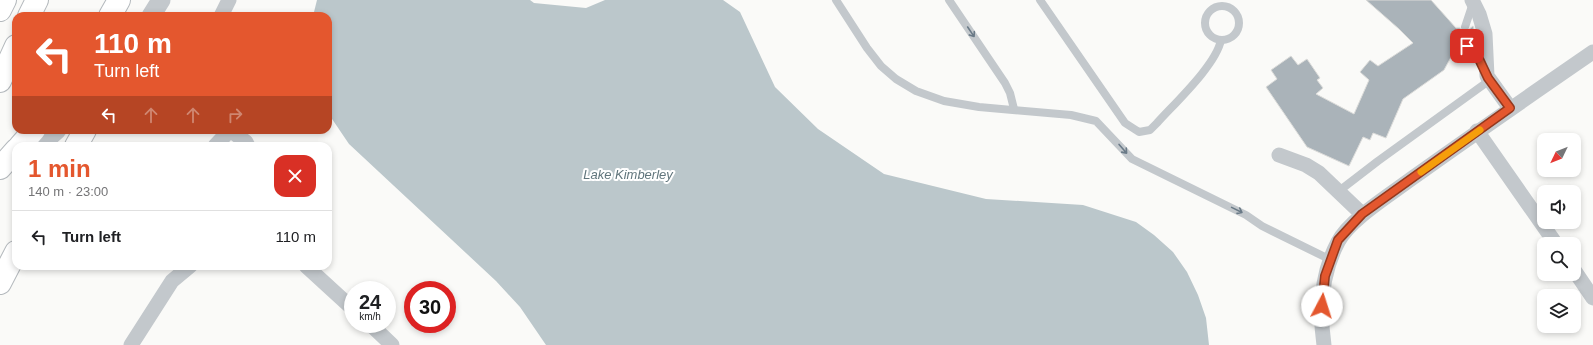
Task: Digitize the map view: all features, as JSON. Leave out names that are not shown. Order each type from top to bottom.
[{"type":"highway","points":[[0,10],[5,0]]},
{"type":"highway","points":[[31,12],[37,0]]},
{"type":"highway","points":[[112,12],[119,0]]},
{"type":"highway","points":[[0,82],[12,55]]},
{"type":"highway","points":[[24,142],[30,134]]},
{"type":"highway","points":[[0,168],[12,154]]},
{"type":"highway","points":[[0,283],[12,260]]},
{"type":"street","points":[[154,12],[161,0]]},
{"type":"street","points":[[223,12],[229,0]]},
{"type":"street","points":[[1473,0],[1485,34],[1489,78],[1510,108]]},
{"type":"street","points":[[1324,345],[1321,321],[1325,276],[1338,240],[1362,214],[1477,131],[1593,52]]},
{"type":"street","points":[[1477,131],[1551,237]]},
{"type":"street","points":[[44,142],[52,134]]},
{"type":"street","points":[[219,142],[226,134]]},
{"type":"street","points":[[235,134],[246,142]]},
{"type":"street","points":[[1279,155],[1312,169],[1339,191],[1362,214]]},
{"type":"street","points":[[0,175],[12,167]]},
{"type":"street","points":[[131,345],[172,281],[185,270]]},
{"type":"street","points":[[310,270],[344,301]]},
{"type":"street","points":[[1581,280],[1593,298]]},
{"type":"street","points":[[379,333],[392,345]]},
{"type":"lane","points":[[836,0],[877,61],[901,82],[922,94],[944,101],[979,107],[1071,115],[1096,121],[1132,159],[1246,215],[1262,226],[1331,260]]},
{"type":"lane","points":[[948,0],[1008,88],[1014,109]]},
{"type":"lane","points":[[1040,0],[1125,123],[1132,130],[1139,132],[1150,130],[1157,123],[1210,63],[1218,50],[1221,40]]},
{"type":"lane","points":[[1465,27],[1473,0]]},
{"type":"lane","points":[[1223,6],[1235,12],[1239,23],[1237,32],[1233,37],[1221,40],[1210,35],[1205,23],[1211,11],[1223,6]]},
{"type":"lane","points":[[1339,191],[1489,78],[1480,61],[1468,47],[1467,43]]},
{"type":"water","name":"Lake Kimberley","points":[[317,0],[530,0],[534,3],[586,8],[605,0],[723,0],[740,12],[775,87],[818,129],[884,174],[986,199],[1083,205],[1136,222],[1154,235],[1173,252],[1187,272],[1198,295],[1206,318],[1209,345],[546,345],[520,307],[496,281],[349,144],[332,119],[332,12],[314,12]]},
{"type":"building","points":[[1366,0],[1431,0],[1456,28],[1460,28],[1461,31],[1466,32],[1473,26],[1475,41],[1469,38],[1464,39],[1462,43],[1458,44],[1444,70],[1403,99],[1386,138],[1373,133],[1370,140],[1363,137],[1349,166],[1307,147],[1266,87],[1277,79],[1271,70],[1291,56],[1298,65],[1307,59],[1320,78],[1317,80],[1323,88],[1316,94],[1354,114],[1369,80],[1360,72],[1370,60],[1378,66],[1413,43]]},
{"type":"slow traffic","points":[[1421,172],[1480,130]]},
{"type":"route","points":[[1322,306],[1325,276],[1338,240],[1362,214],[1510,108],[1488,78],[1479,59],[1467,46]]}]
